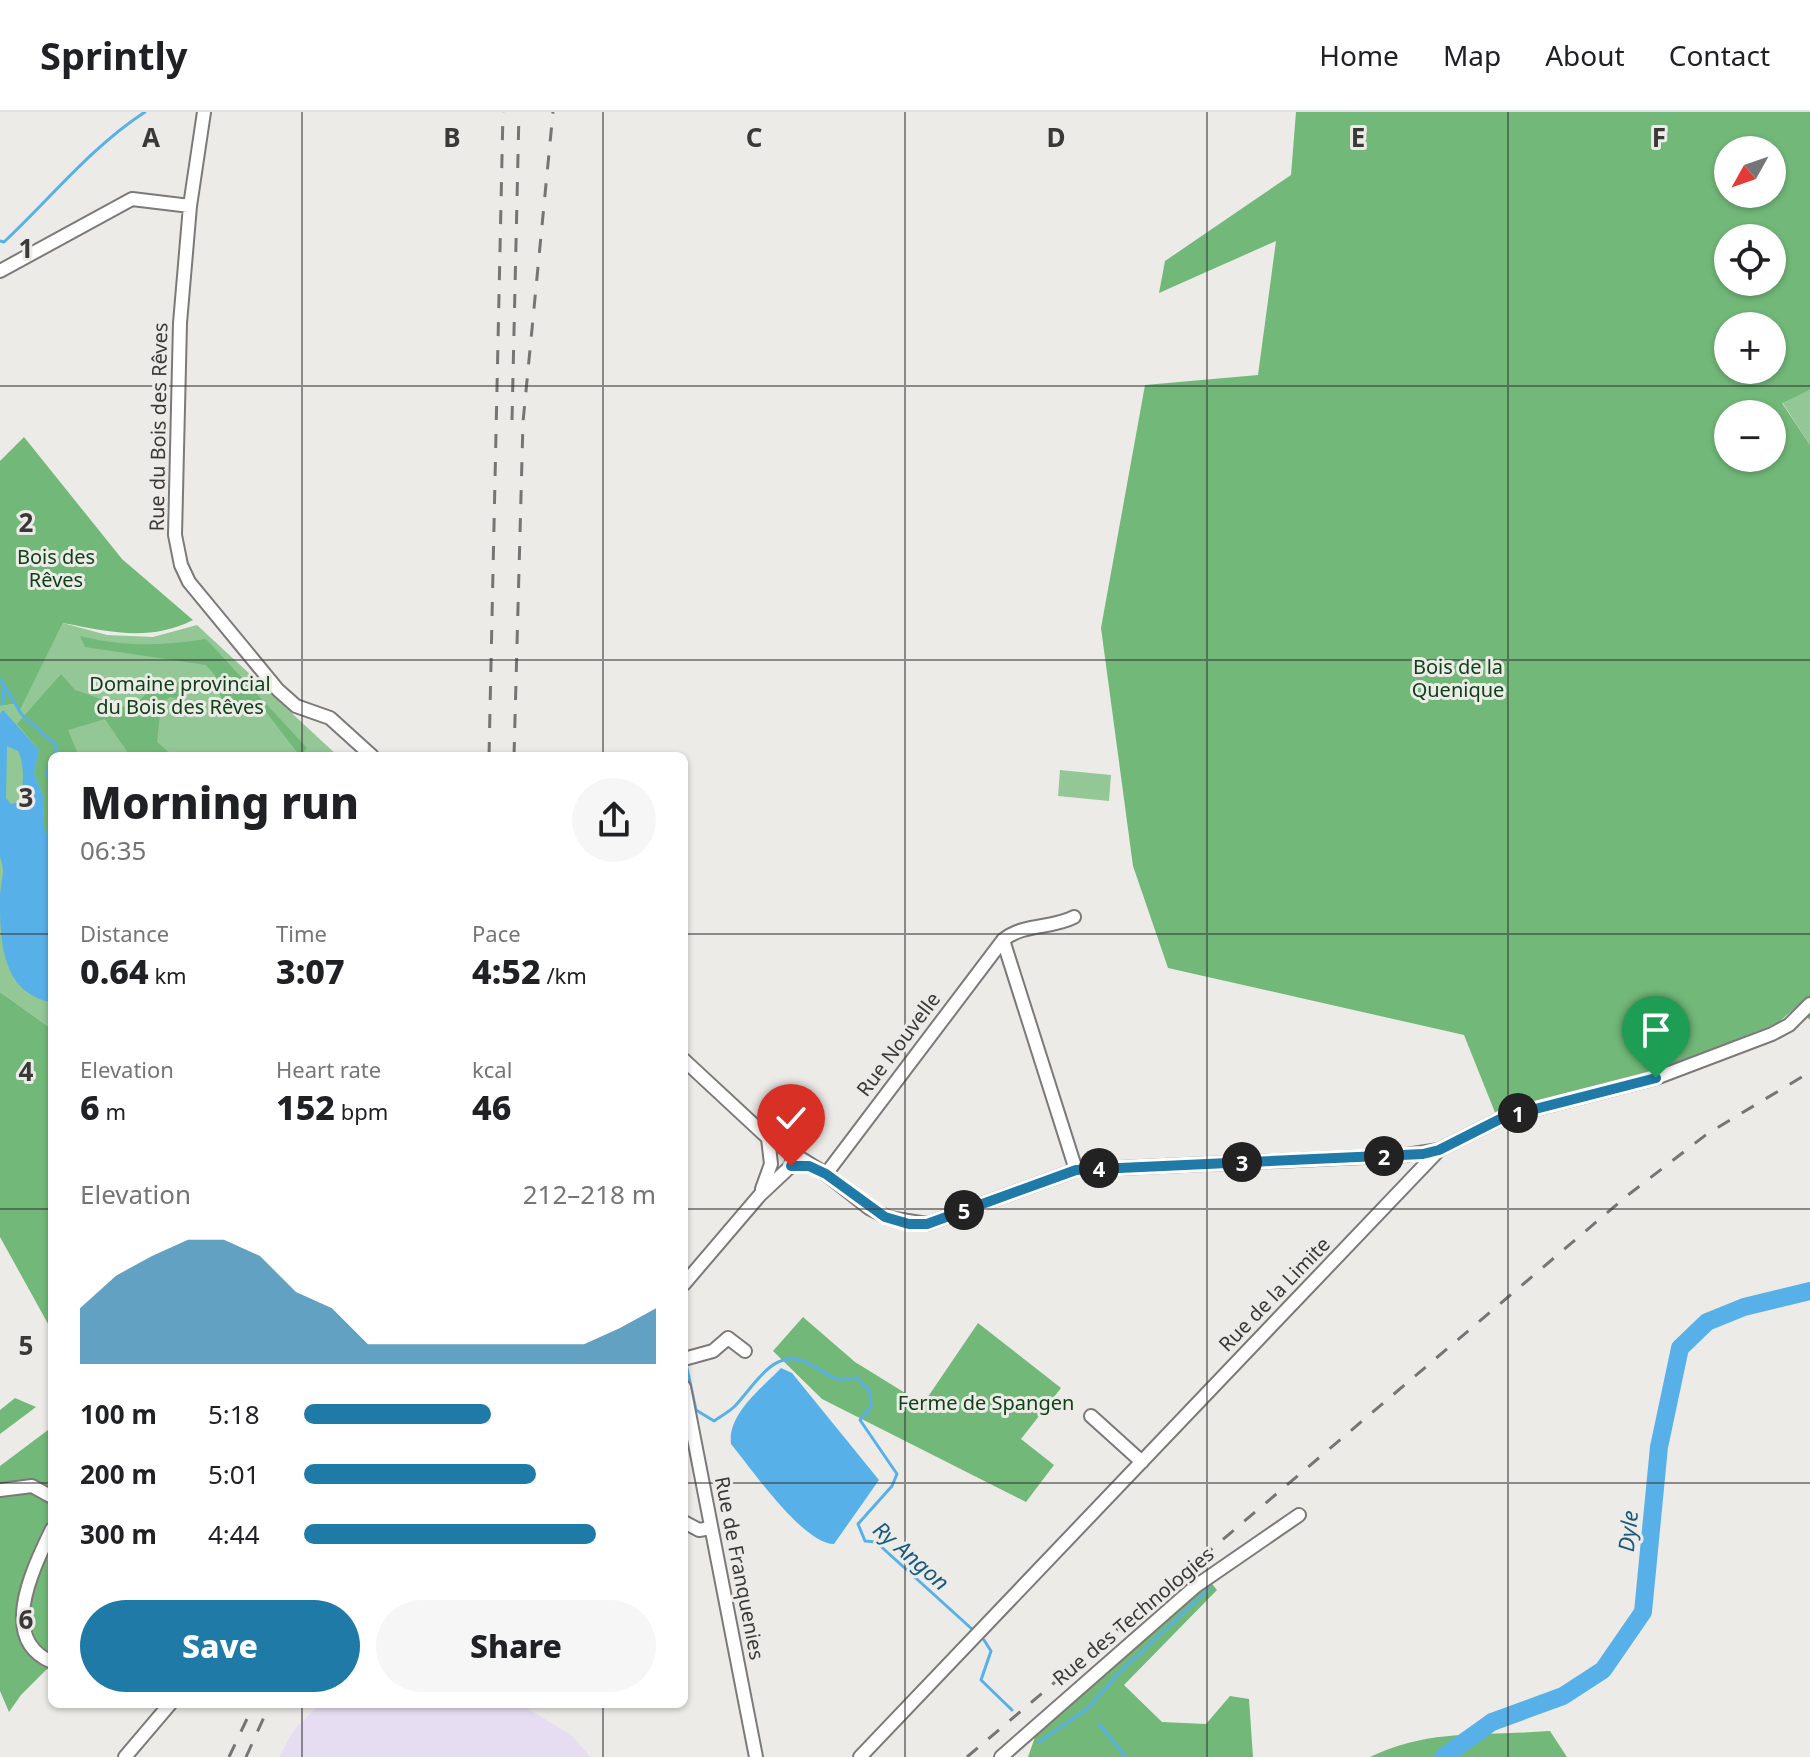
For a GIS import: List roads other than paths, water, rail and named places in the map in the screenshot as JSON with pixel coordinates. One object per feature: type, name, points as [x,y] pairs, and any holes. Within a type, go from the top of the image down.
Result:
[{"type":"street","name":"Rue du Bois des Rêves","points":[[204,112],[190,206],[180,323],[175,535],[181,565],[200,597],[278,690],[296,706],[330,718],[368,752]]},
{"type":"street","points":[[0,271],[132,199],[190,206]]},
{"type":"street","points":[[1074,917],[1061,924],[1020,930],[1003,940],[1076,1170]]},
{"type":"street","name":"Rue Nouvelle","points":[[826,1174],[1003,940]]},
{"type":"street","name":"Rue de la Limite","points":[[860,1757],[1439,1150],[1504,1117],[1656,1078],[1772,1034],[1789,1025],[1810,1004]]},
{"type":"street","points":[[688,1064],[768,1138],[774,1155],[760,1195]]},
{"type":"street","points":[[774,1155],[789,1164],[809,1166],[826,1174],[885,1217],[909,1224],[927,1224],[1076,1170],[1406,1155],[1439,1150]]},
{"type":"street","points":[[774,1155],[789,1164]]},
{"type":"street","points":[[1406,1155],[1419,1170]]},
{"type":"street","points":[[688,1279],[789,1164]]},
{"type":"street","points":[[688,1358],[713,1351],[728,1338],[745,1351]]},
{"type":"street","name":"Rue de Franquenies","points":[[688,1409],[756,1757]]},
{"type":"street","points":[[1091,1416],[1142,1462]]},
{"type":"street","points":[[0,1490],[32,1486],[48,1495]]},
{"type":"street","name":"Rue des Technologies","points":[[1001,1757],[1196,1586],[1299,1515]]},
{"type":"street","points":[[688,1524],[699,1530],[711,1528]]},
{"type":"street","points":[[15,1586],[48,1535]]},
{"type":"street","points":[[16,1646],[29,1656],[48,1661]]},
{"type":"street","points":[[125,1757],[167,1708]]},
{"type":"water","points":[[3,710],[39,750],[34,773],[44,798],[43,825],[48,836],[48,1002],[23,989],[15,980],[6,958],[1,933],[3,872],[0,857],[0,714]],"holes":[[[7,746],[18,751],[22,790],[19,802],[11,804],[6,798]]]},
{"type":"water","points":[[781,1368],[792,1373],[879,1480],[834,1544],[821,1541],[793,1519],[731,1444],[734,1422],[740,1412]]},
{"type":"waterway","name":"Ry Angon","points":[[0,241],[4,242],[106,141],[145,112]]},
{"type":"waterway","name":"Ry Angon","points":[[0,679],[4,685],[3,704]]},
{"type":"waterway","name":"Ry Angon","points":[[4,685],[22,715],[56,745],[56,752]]},
{"type":"waterway","name":"Ry Angon","points":[[48,769],[48,776]]},
{"type":"waterway","name":"Dyle","points":[[1443,1757],[1492,1722],[1563,1696],[1603,1670],[1643,1612],[1659,1447],[1680,1348],[1707,1322],[1744,1307],[1810,1291]]},
{"type":"waterway","name":"Ry Angon","points":[[688,1373],[696,1410],[714,1421],[735,1406],[767,1370],[786,1359],[797,1359],[836,1378],[857,1378],[870,1392],[871,1407],[860,1420],[897,1474],[892,1486],[858,1524],[865,1541],[876,1542],[973,1630]]},
{"type":"waterway","points":[[1039,1742],[1087,1709],[1121,1671],[1209,1589]]},
{"type":"waterway","name":"Ry Angon","points":[[984,1640],[991,1651],[981,1680],[1012,1710]]},
{"type":"waterway","name":"Ry Angon","points":[[1099,1724],[1126,1757]]},
{"type":"railway","points":[[489,752],[503,112]]},
{"type":"railway","points":[[512,420],[519,112]]},
{"type":"railway","points":[[514,752],[523,422],[553,112]]},
{"type":"railway","points":[[967,1757],[1628,1195],[1707,1134],[1810,1072]]},
{"type":"railway","points":[[229,1757],[252,1708]]},
{"type":"railway","points":[[246,1757],[268,1708]]},
{"type":"park label","name":"Bois des Rêves","points":[[56,568]]},
{"type":"park label","name":"Bois de la Quenique","points":[[1458,678]]},
{"type":"park label","name":"Domaine provincial du Bois des Rêves","points":[[180,694]]},
{"type":"park label","name":"Ferme de Spangen","points":[[986,1402]]}]
